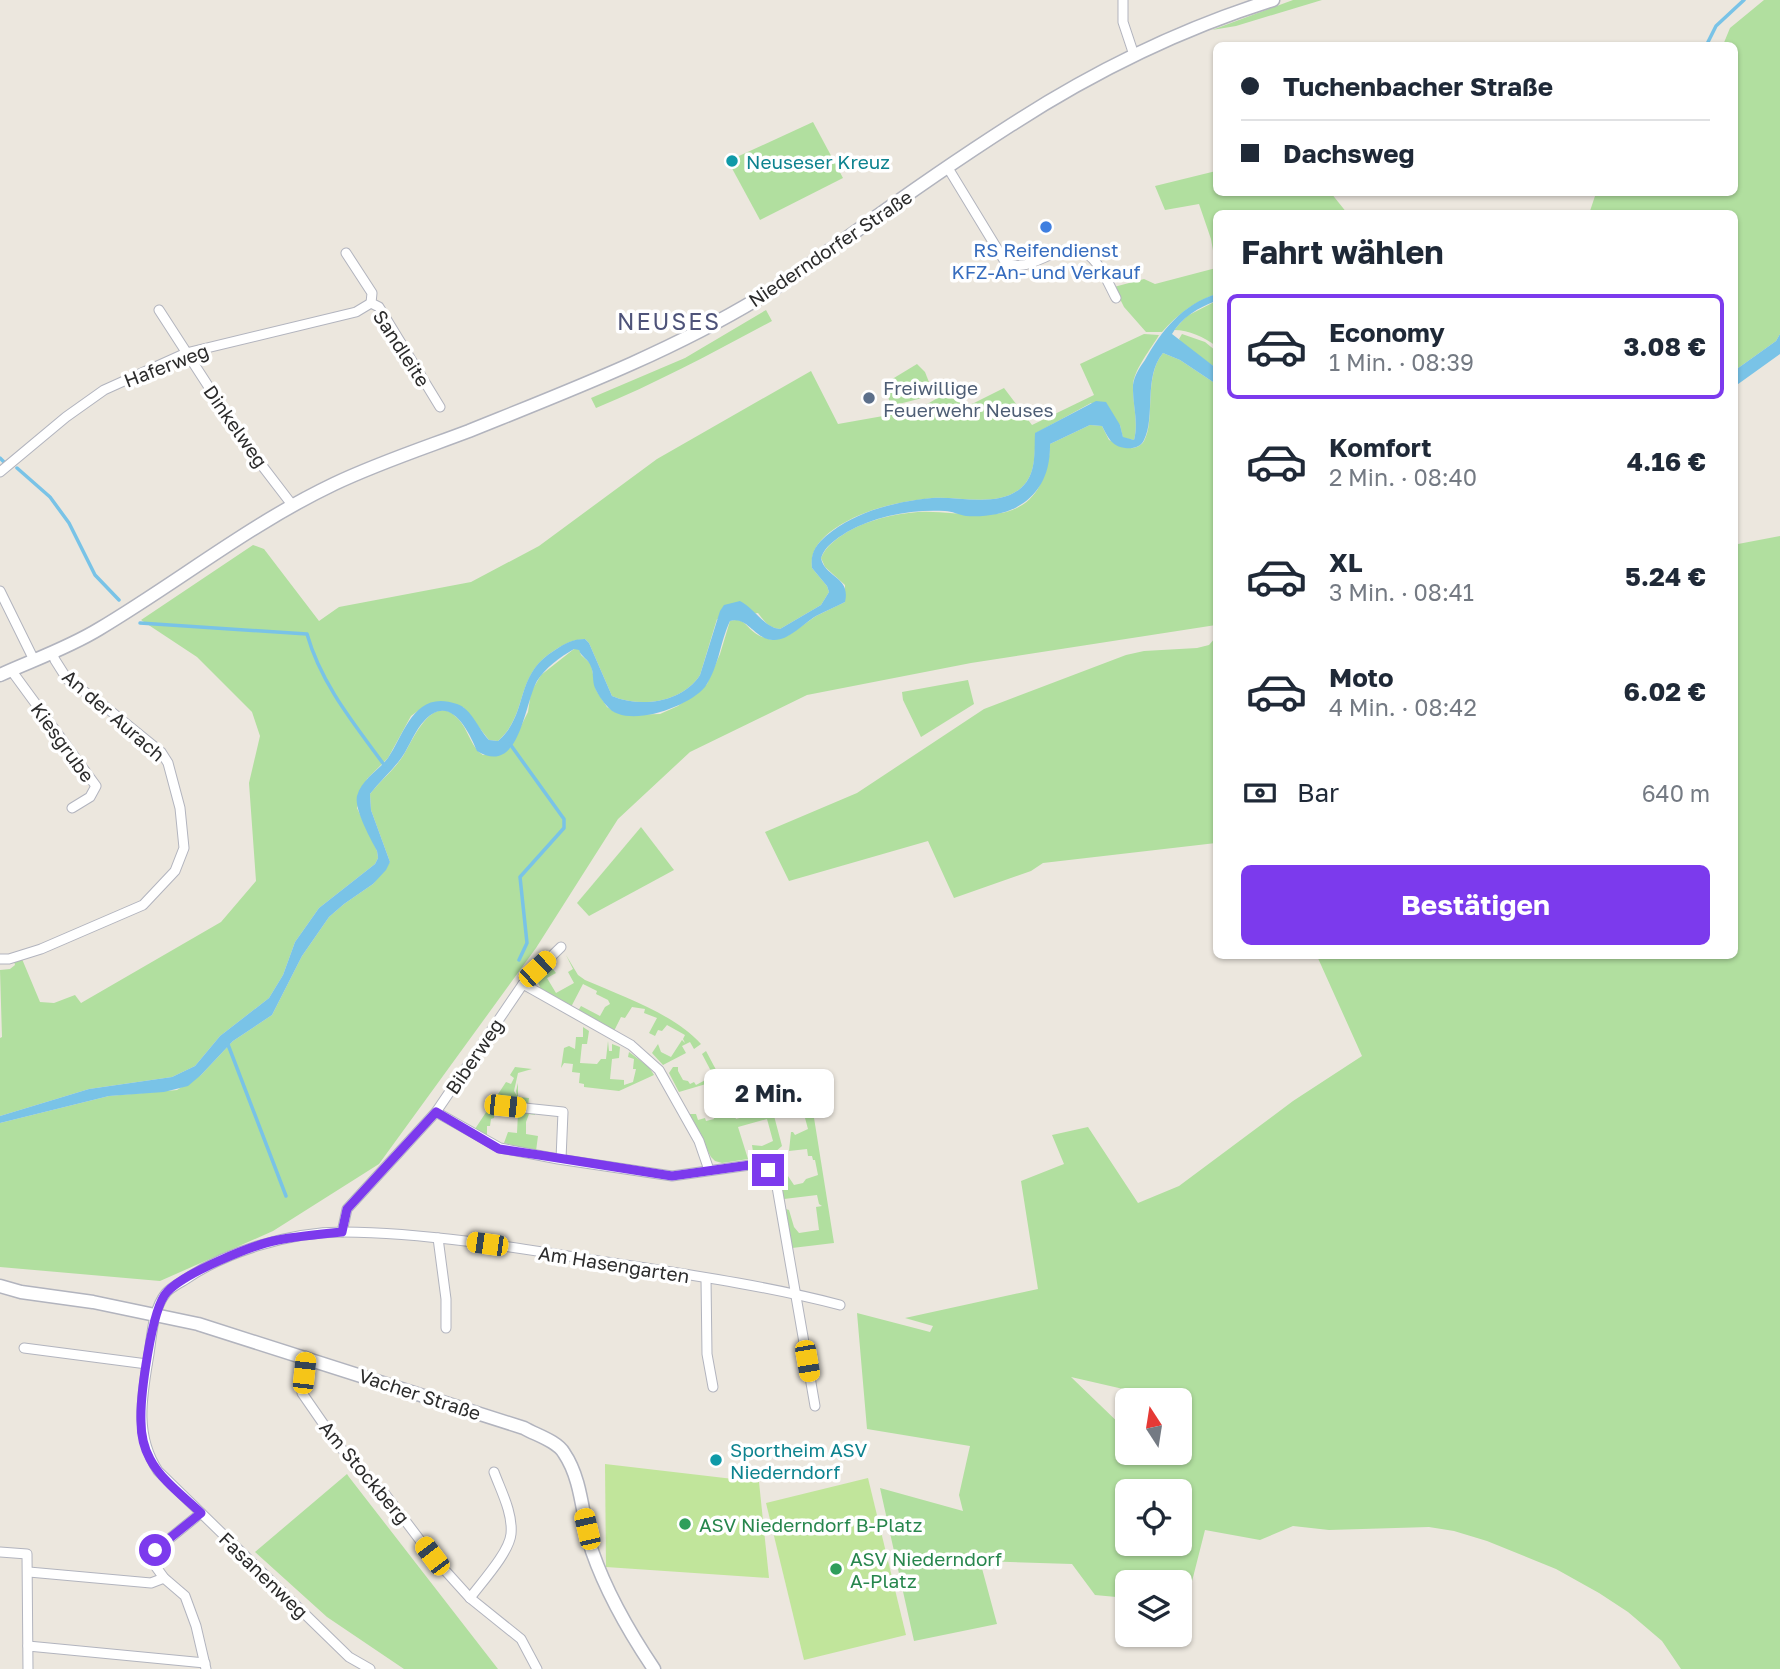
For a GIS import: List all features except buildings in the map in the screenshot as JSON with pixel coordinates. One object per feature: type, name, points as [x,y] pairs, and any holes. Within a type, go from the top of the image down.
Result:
[{"type":"main road","name":"Niederndorfer Straße","points":[[5,672],[97,631],[225,546],[293,506],[374,466],[466,432],[651,356],[761,297],[948,168],[1063,93],[1134,55],[1222,17],[1273,0]]},
{"type":"main road","name":"Vacher Straße","points":[[0,1286],[21,1292],[156,1314],[237,1335],[524,1428],[563,1451],[574,1472],[592,1550],[602,1574],[625,1626],[654,1669]]},
{"type":"street","points":[[1123,0],[1123,22],[1134,55]]},
{"type":"street","points":[[948,168],[1004,260],[1011,266],[1019,267],[1054,254],[1076,250],[1083,252],[1100,269],[1116,298]]},
{"type":"street","name":"Sandleite","points":[[346,253],[372,293],[371,303],[379,307],[440,407]]},
{"type":"street","name":"Haferweg","points":[[0,472],[66,417],[104,390],[186,353],[356,312],[371,303]]},
{"type":"street","name":"Dinkelweg","points":[[159,310],[247,446],[293,506]]},
{"type":"street","points":[[0,591],[34,660]]},
{"type":"street","name":"An der Aurach","points":[[0,959],[9,959],[41,949],[143,905],[176,871],[184,848],[180,808],[169,763],[160,752],[108,709],[66,679],[52,652]]},
{"type":"street","name":"Kiesgrube","points":[[5,672],[96,786],[89,797],[72,808]]},
{"type":"street","name":"Biberweg","points":[[342,1232],[347,1209],[436,1112],[523,984],[561,947]]},
{"type":"street","points":[[523,984],[631,1045],[659,1070],[699,1141],[709,1170]]},
{"type":"street","points":[[505,1106],[563,1112],[561,1159]]},
{"type":"street","points":[[436,1112],[499,1149],[672,1176],[750,1165],[768,1170],[776,1181],[815,1406]]},
{"type":"street","name":"Am Hasengarten","points":[[156,1314],[166,1292],[202,1268],[276,1240],[342,1232],[438,1238],[556,1254],[795,1293],[841,1305]]},
{"type":"street","points":[[438,1238],[446,1299],[446,1328]]},
{"type":"street","name":"Am Hasengarten","points":[[706,1279],[707,1354],[713,1387]]},
{"type":"street","name":"Fasanenweg","points":[[156,1314],[141,1422],[143,1441],[150,1458],[158,1471],[349,1657],[370,1669]]},
{"type":"street","points":[[24,1348],[147,1364]]},
{"type":"street","name":"Am Stockberg","points":[[306,1356],[302,1393],[338,1445],[385,1493],[432,1556],[470,1598],[521,1639],[537,1669]]},
{"type":"street","points":[[470,1598],[497,1563],[511,1537],[510,1516],[494,1472]]},
{"type":"street","points":[[28,1646],[205,1666],[196,1626],[185,1596],[164,1578],[151,1560],[153,1552],[201,1513]]},
{"type":"street","points":[[0,1552],[27,1554],[28,1669]]},
{"type":"street","points":[[29,1572],[151,1583],[164,1578]]},
{"type":"green space","points":[[1293,0],[1322,0],[1236,26],[1212,30]]},
{"type":"green space","points":[[1764,0],[1780,0],[1780,334],[1776,341],[1738,368],[1738,210],[1590,210],[1595,196],[1738,196],[1738,42],[1724,42],[1730,28]]},
{"type":"green space","points":[[813,122],[843,178],[760,220],[728,161]]},
{"type":"green space","points":[[1213,172],[1213,196],[1333,196],[1345,210],[1213,210],[1213,251],[1199,204],[1165,210],[1155,186]]},
{"type":"green space","points":[[1213,269],[1213,295],[1187,309],[1162,332],[1146,332],[1124,307],[1114,287],[1144,279],[1155,284]]},
{"type":"green space","points":[[1213,303],[1213,344],[1196,335],[1174,330],[1187,316]]},
{"type":"green space","points":[[766,310],[772,321],[663,378],[596,408],[591,398],[685,358]]},
{"type":"green space","points":[[1144,334],[1159,335],[1134,378],[1134,440],[1123,438],[1120,425],[1091,403],[1036,433],[1030,476],[1021,488],[1012,494],[978,500],[932,498],[905,502],[878,508],[841,524],[822,540],[812,557],[812,568],[829,592],[821,605],[780,629],[770,626],[758,613],[717,619],[700,675],[683,692],[647,702],[612,696],[585,639],[566,644],[542,660],[527,683],[508,730],[498,741],[489,740],[463,707],[419,710],[411,716],[388,758],[367,779],[357,808],[377,851],[375,864],[319,908],[295,942],[283,975],[269,998],[220,1036],[195,1066],[172,1077],[89,1089],[0,1116],[0,970],[10,969],[15,965],[14,961],[22,959],[40,1002],[54,1003],[75,995],[81,1003],[221,922],[256,881],[249,783],[260,736],[252,712],[197,657],[141,620],[253,545],[264,549],[319,621],[339,607],[471,582],[539,546],[657,459],[811,371],[838,424],[917,410],[953,389],[970,405],[1004,388],[1032,425],[1094,395],[1080,364]]},
{"type":"green space","points":[[1182,334],[1205,342],[1213,349],[1213,366],[1183,345],[1179,339]]},
{"type":"green space","points":[[1163,353],[1180,360],[1213,382],[1213,625],[971,663],[807,695],[690,752],[618,819],[536,948],[379,1164],[273,1231],[160,1281],[0,1267],[0,1123],[109,1096],[177,1090],[201,1075],[233,1041],[272,1015],[302,956],[329,917],[373,884],[390,862],[371,810],[370,794],[399,761],[430,715],[446,711],[455,716],[483,755],[510,748],[528,712],[531,692],[541,675],[574,649],[579,649],[581,655],[591,664],[596,690],[607,707],[615,712],[628,715],[660,714],[678,706],[707,684],[730,621],[741,621],[757,634],[771,640],[789,635],[816,616],[845,602],[845,585],[825,567],[821,558],[835,540],[847,532],[872,521],[909,513],[985,515],[1016,508],[1030,499],[1040,485],[1050,444],[1090,425],[1102,426],[1109,440],[1127,448],[1140,445],[1147,432],[1151,386],[1157,363]]},
{"type":"green space","points":[[917,364],[925,372],[934,395],[891,406],[884,384]]},
{"type":"green space","points":[[1780,536],[1780,1669],[1681,1669],[1662,1641],[1628,1612],[1599,1593],[1556,1569],[1487,1541],[1429,1527],[1329,1530],[1293,1526],[1260,1540],[1205,1530],[1192,1581],[1192,1570],[1115,1570],[1115,1597],[1095,1595],[1072,1564],[980,1561],[997,1624],[914,1641],[880,1488],[963,1511],[959,1495],[970,1446],[867,1429],[857,1313],[930,1332],[933,1326],[905,1318],[1038,1289],[1021,1181],[1064,1164],[1052,1135],[1088,1127],[1138,1203],[1179,1186],[1293,1101],[1362,1056],[1318,959],[1738,959],[1738,544]]},
{"type":"green space","points":[[1213,640],[1213,843],[1043,863],[1031,871],[954,898],[928,841],[789,881],[765,832],[857,793],[984,709],[1126,655],[1209,645]]},
{"type":"green space","points":[[968,680],[974,704],[921,737],[903,700],[902,692]]},
{"type":"green space","points":[[641,827],[674,870],[589,916],[577,903]]},
{"type":"green space","points":[[566,955],[578,975],[585,980],[662,1015],[690,1033],[701,1044],[694,1049],[690,1042],[682,1046],[686,1053],[663,1065],[652,1053],[658,1044],[661,1052],[671,1057],[682,1040],[685,1043],[685,1035],[667,1025],[662,1031],[658,1030],[655,1036],[649,1033],[657,1018],[644,1013],[645,1009],[632,1007],[625,1018],[621,1017],[614,1031],[578,1011],[581,1006],[600,1016],[610,1004],[596,994],[597,991],[583,984],[571,1007],[541,990],[538,982],[552,968],[556,973],[547,978],[556,993],[574,983],[568,972],[573,969]]},
{"type":"green space","points":[[583,1027],[589,1031],[587,1044],[582,1044],[580,1063],[597,1064],[601,1059],[606,1059],[608,1041],[609,1051],[612,1051],[612,1044],[620,1047],[619,1058],[612,1059],[610,1079],[624,1080],[624,1085],[633,1082],[636,1069],[633,1069],[634,1059],[628,1057],[629,1052],[649,1067],[654,1075],[619,1091],[584,1087],[584,1084],[579,1083],[580,1073],[572,1072],[573,1064],[564,1063],[561,1068],[564,1048],[569,1046],[575,1049],[576,1037],[583,1037]]},
{"type":"green space","points":[[706,1051],[722,1081],[736,1119],[811,1099],[834,1243],[792,1248],[786,1209],[789,1210],[794,1227],[799,1233],[819,1230],[816,1207],[822,1206],[817,1195],[784,1199],[778,1170],[787,1163],[786,1173],[794,1185],[818,1175],[815,1160],[808,1156],[807,1149],[789,1151],[791,1132],[795,1135],[808,1129],[805,1118],[809,1116],[806,1108],[779,1116],[777,1111],[773,1112],[782,1146],[766,1160],[754,1159],[752,1145],[762,1146],[773,1141],[767,1119],[738,1127],[748,1159],[722,1163],[711,1157],[689,1114],[696,1114],[698,1120],[714,1119],[713,1116],[718,1112],[711,1086],[706,1084],[679,1092],[669,1073],[673,1067],[678,1067],[683,1080],[696,1085],[711,1077],[712,1073],[702,1054]]},
{"type":"green space","points":[[515,1067],[532,1069],[518,1073],[514,1091],[517,1096],[518,1083],[518,1097],[529,1098],[528,1106],[503,1104],[502,1110],[495,1110],[490,1126],[487,1126],[487,1135],[475,1129],[506,1082],[511,1084],[514,1078],[510,1075]]},
{"type":"green space","points":[[511,1108],[535,1110],[535,1115],[529,1114],[526,1122],[526,1134],[538,1136],[536,1151],[504,1143],[508,1132],[517,1133],[518,1113],[511,1112]]},
{"type":"green space","name":"ASV Niederndorf B-Platz","points":[[605,1464],[759,1482],[769,1578],[606,1567]]},
{"type":"green space","points":[[347,1474],[498,1669],[404,1669],[327,1617],[255,1552]]},
{"type":"green space","name":"ASV Niederndorf A-Platz","points":[[868,1478],[906,1635],[804,1660],[766,1503]]},
{"type":"water","points":[[1213,295],[1213,302],[1191,314],[1172,334],[1213,366],[1213,382],[1180,360],[1163,353],[1153,373],[1149,420],[1141,444],[1131,448],[1120,447],[1110,440],[1102,426],[1090,425],[1050,444],[1049,462],[1044,478],[1027,501],[1014,508],[984,516],[920,511],[882,518],[847,532],[828,546],[821,558],[823,565],[844,587],[845,602],[816,616],[779,640],[766,639],[742,622],[730,621],[710,679],[697,695],[685,702],[642,716],[616,713],[605,704],[597,692],[589,662],[579,650],[574,649],[553,663],[537,681],[518,734],[503,754],[491,756],[477,751],[464,725],[457,718],[443,711],[434,713],[421,724],[402,757],[370,794],[371,810],[390,862],[386,870],[373,884],[329,917],[302,956],[272,1015],[233,1041],[188,1086],[164,1092],[109,1096],[0,1123],[0,1116],[89,1089],[172,1077],[195,1066],[220,1036],[269,998],[283,975],[295,942],[319,908],[375,864],[377,851],[360,816],[357,796],[366,780],[388,758],[406,726],[421,708],[442,701],[462,706],[489,740],[498,741],[514,718],[533,671],[555,650],[580,639],[589,643],[612,696],[647,702],[683,692],[700,675],[724,605],[740,601],[769,625],[780,629],[821,605],[829,592],[812,568],[813,554],[826,536],[850,520],[876,509],[918,500],[978,500],[1012,494],[1021,488],[1030,476],[1034,462],[1035,433],[1096,401],[1106,402],[1120,425],[1123,437],[1134,440],[1135,378],[1158,339],[1174,320]]},
{"type":"water","points":[[1780,334],[1780,354],[1738,384],[1738,368],[1776,341]]},
{"type":"waterway","points":[[1708,42],[1716,26],[1744,0]]},
{"type":"waterway","points":[[0,458],[4,462]]},
{"type":"waterway","points":[[17,468],[50,497],[69,523],[95,575],[119,600]]},
{"type":"waterway","points":[[140,623],[307,634],[330,687],[385,766]]},
{"type":"waterway","points":[[510,744],[564,819],[564,828],[520,877],[527,943],[519,960]]},
{"type":"waterway","points":[[227,1042],[286,1196]]},
{"type":"place","name":"Neuseser Kreuz","points":[[732,161]]},
{"type":"place","name":"RS Reifendienst KFZ-An- und Verkauf","points":[[1046,227]]},
{"type":"place","name":"Freiwillige Feuerwehr Neuses","points":[[869,398]]},
{"type":"place","name":"Sportheim ASV Niederndorf","points":[[716,1460]]},
{"type":"place","name":"ASV Niederndorf B-Platz","points":[[685,1524]]},
{"type":"place","name":"ASV Niederndorf A-Platz","points":[[836,1569]]},
{"type":"district","name":"NEUSES","points":[[669,321]]},
{"type":"route","points":[[155,1550],[201,1513],[158,1471],[143,1441],[141,1422],[147,1364],[156,1314],[166,1292],[202,1268],[276,1240],[342,1232],[347,1209],[436,1112],[499,1149],[672,1176],[750,1165],[768,1170]]}]
